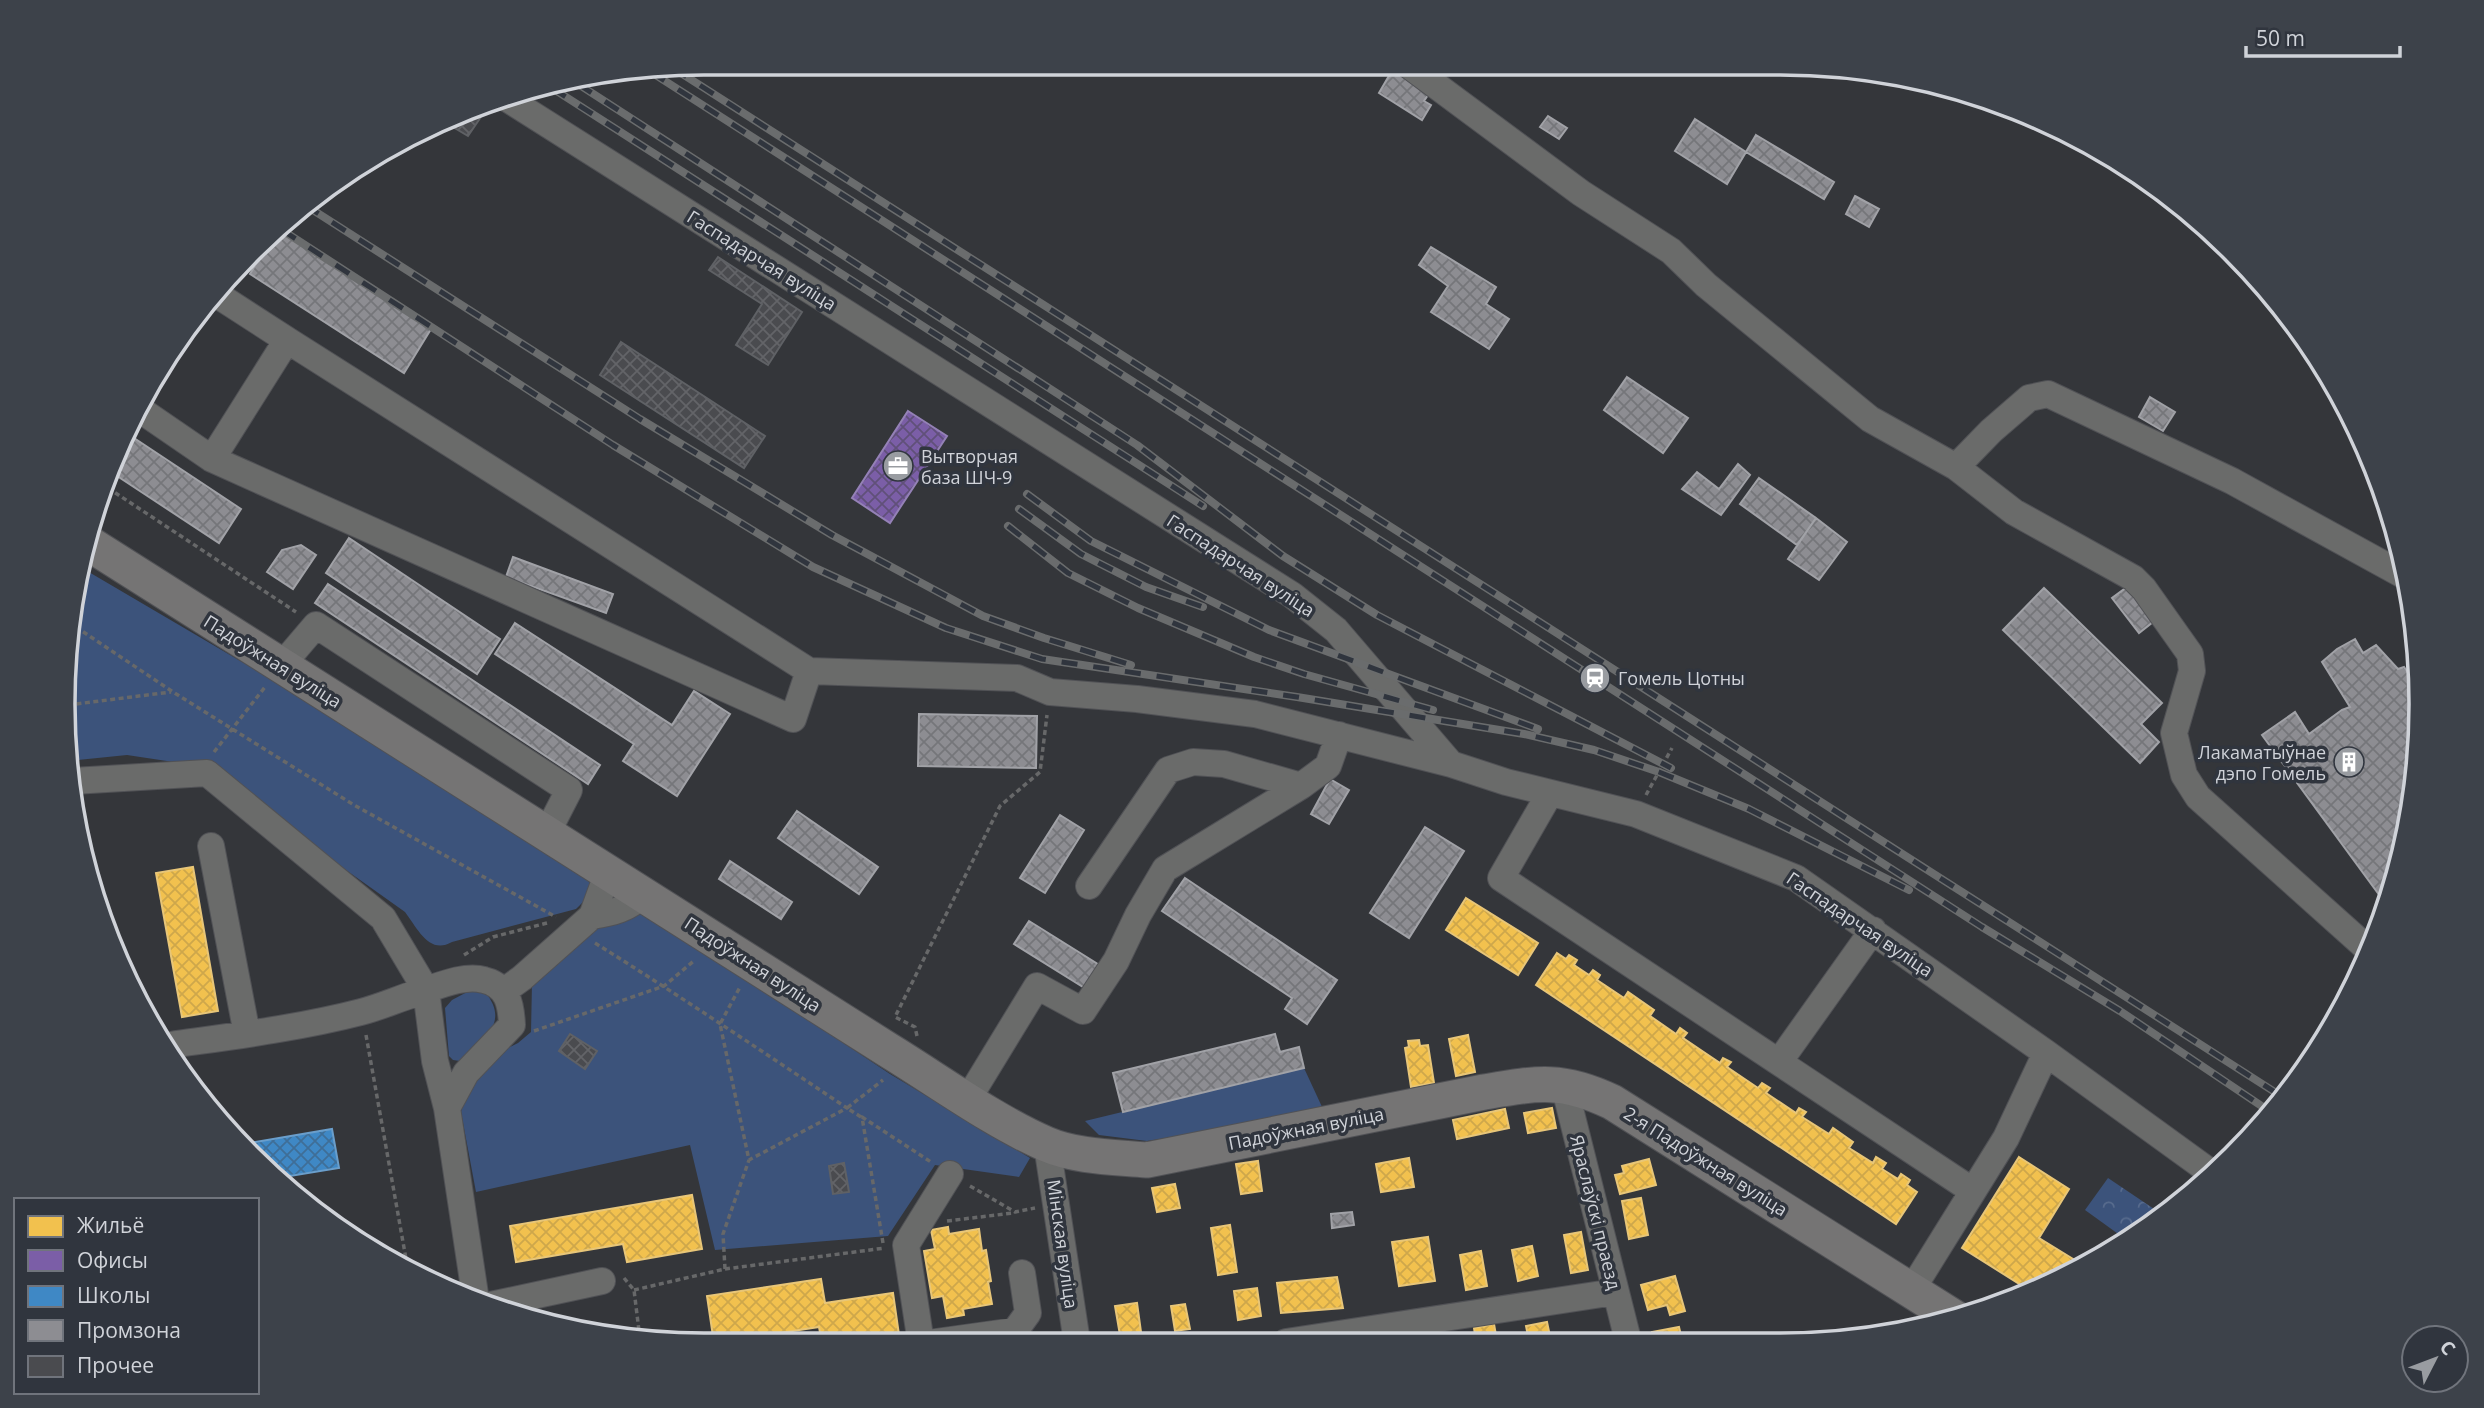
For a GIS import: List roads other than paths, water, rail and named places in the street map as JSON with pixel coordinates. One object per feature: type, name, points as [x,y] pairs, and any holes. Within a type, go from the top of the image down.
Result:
[{"type":"main road","name":"Падоўжная вуліца","points":[[95,548],[968,1100],[1047,1145],[1090,1155],[1147,1160],[1484,1091]]},
{"type":"main road","name":"2-я Падоўжная вуліца","points":[[1484,1091],[1526,1085],[1564,1084],[1589,1091],[1612,1102],[1943,1311]]},
{"type":"street","points":[[1422,75],[1581,193],[1671,251],[1717,293],[1870,419],[1956,467],[2014,512],[2133,578],[2144,589],[2190,654],[2192,671],[2174,733],[2184,775],[2198,797],[2362,943]]},
{"type":"street","name":"Гаспадарчая вуліца","points":[[517,105],[1292,595],[1345,639],[1451,764],[1506,782],[1636,814],[1796,878],[1873,930],[2205,1168]]},
{"type":"street","points":[[223,299],[809,671],[1017,678],[1050,692],[1137,699],[1255,714],[1451,764]]},
{"type":"street","points":[[212,459],[287,340]]},
{"type":"street","points":[[1956,467],[1991,431],[2029,398],[2048,394],[2232,481],[2394,570]]},
{"type":"street","points":[[146,414],[212,459],[793,719],[809,671]]},
{"type":"street","points":[[281,666],[316,625],[569,790],[547,833]]},
{"type":"street","points":[[968,1100],[1037,986],[1083,1011],[1116,961],[1138,915],[1165,869],[1301,786],[1328,766],[1339,736]]},
{"type":"street","points":[[1089,886],[1168,770],[1193,762],[1224,764],[1301,786]]},
{"type":"street","points":[[80,781],[207,773],[383,918],[426,990],[435,1061],[447,1108],[474,1289]]},
{"type":"street","points":[[1550,793],[1501,878],[1973,1191]]},
{"type":"street","points":[[211,846],[247,1034]]},
{"type":"street","points":[[584,923],[608,872]]},
{"type":"street","points":[[504,990],[584,923],[633,905],[644,894]]},
{"type":"street","points":[[1779,1062],[1873,930]]},
{"type":"street","points":[[176,1044],[362,1012],[466,979],[484,979],[504,990],[511,1004],[512,1025],[466,1073],[447,1108]]},
{"type":"street","points":[[1911,1291],[2006,1138],[2046,1053]]},
{"type":"street","name":"Яраслаўскі праезд","points":[[1564,1084],[1626,1333]]},
{"type":"street","name":"Мінская вуліца","points":[[1047,1145],[1076,1333]]},
{"type":"street","points":[[919,1333],[906,1245],[950,1174]]},
{"type":"street","points":[[1001,1333],[1015,1331],[1028,1313],[1022,1273]]},
{"type":"street","points":[[508,1301],[612,1277]]},
{"type":"street","points":[[1345,1333],[1615,1292]]},
{"type":"railway","points":[[685,76],[2275,1092]]},
{"type":"railway","points":[[659,77],[1982,927],[2120,1011],[2263,1107]]},
{"type":"railway","points":[[582,87],[1137,445],[1283,556],[1377,615],[1671,768]]},
{"type":"railway","points":[[559,92],[1203,506]]},
{"type":"railway","points":[[314,211],[640,419],[832,535],[983,616],[1131,665]]},
{"type":"railway","points":[[287,233],[613,445],[813,567],[946,628],[1042,659],[1524,734],[1594,750],[1659,772],[1749,809],[1909,890]]},
{"type":"railway","points":[[1027,494],[1091,541],[1269,630],[1538,729]]},
{"type":"railway","points":[[1019,509],[1081,554],[1146,587],[1203,607]]},
{"type":"railway","points":[[1008,526],[1068,573],[1138,608],[1254,657],[1304,674],[1433,710]]},
{"type":"place","name":"Вытворчая база ШЧ-9","points":[[898,466]]},
{"type":"place","name":"Гомель Цотны","points":[[1595,678]]},
{"type":"place","name":"Лакаматыўнае дэпо Гомель","points":[[2349,762]]}]
